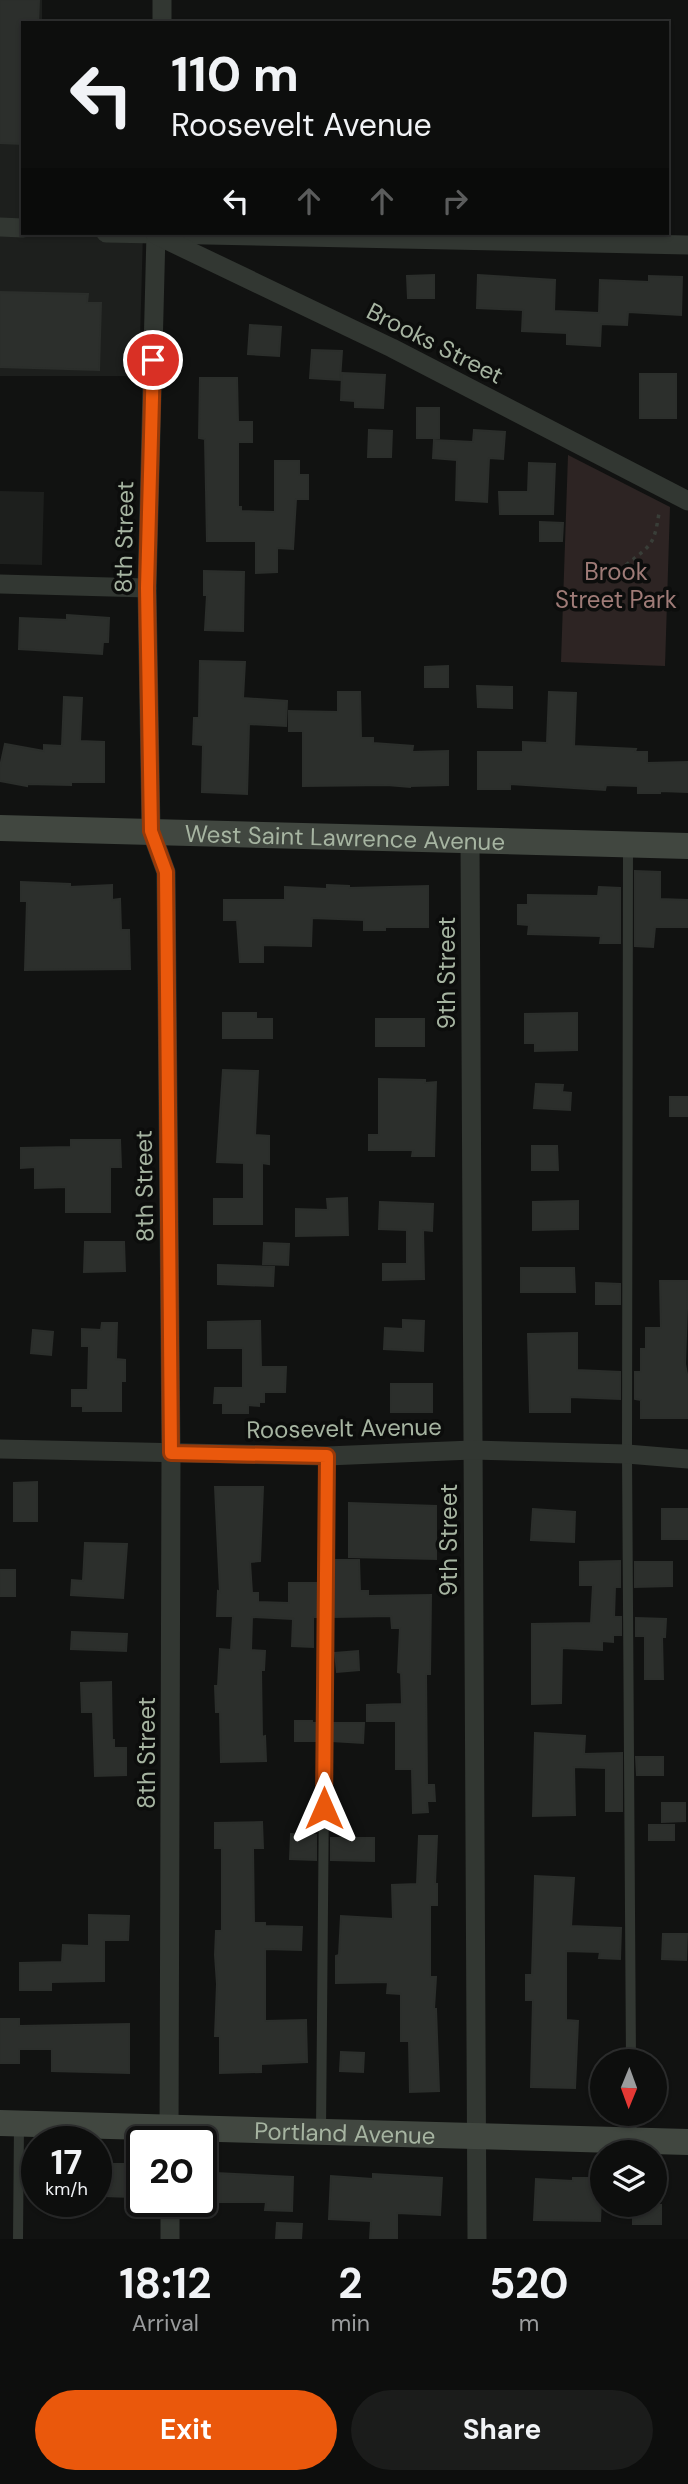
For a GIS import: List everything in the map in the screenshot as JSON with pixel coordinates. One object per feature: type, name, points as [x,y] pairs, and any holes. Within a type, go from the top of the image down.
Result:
[{"type":"street","points":[[162,0],[162,21]]},
{"type":"street","points":[[0,227],[21,228]]},
{"type":"street","name":"8th Street","points":[[156,235],[147,588],[151,831],[166,872],[171,1453],[169,2126]]},
{"type":"street","name":"Brooks Street","points":[[158,235],[380,342],[688,501]]},
{"type":"street","points":[[204,235],[688,245]]},
{"type":"street","points":[[0,584],[147,588]]},
{"type":"street","name":"West Saint Lawrence Avenue","points":[[0,828],[688,846]]},
{"type":"street","name":"9th Street","points":[[470,841],[477,2239]]},
{"type":"street","name":"Roosevelt Avenue","points":[[0,1449],[327,1456],[472,1450],[626,1454],[688,1459]]},
{"type":"street","name":"Portland Avenue","points":[[10,2123],[126,2132]]},
{"type":"street","name":"Portland Avenue","points":[[217,2134],[321,2132],[593,2140]]},
{"type":"street","name":"Portland Avenue","points":[[667,2142],[688,2142]]},
{"type":"street","points":[[170,2217],[170,2239]]},
{"type":"lane","points":[[628,845],[626,1454],[631,2049]]},
{"type":"lane","points":[[321,2132],[327,1456]]},
{"type":"lane","points":[[10,2123],[18,2239]]},
{"type":"path","points":[[626,565],[650,546],[656,534],[659,513]]},
{"type":"shaded area","points":[[0,0],[42,0],[42,21],[21,21],[21,235],[143,235],[139,376],[0,376]]},
{"type":"shaded area","points":[[0,491],[44,492],[42,565],[0,564]]},
{"type":"green space","name":"Brook Street Park","points":[[568,455],[670,507],[665,666],[561,662]]},
{"type":"building","points":[[0,0],[39,0],[38,21],[21,21],[21,144],[0,143]]},
{"type":"building","points":[[434,275],[434,298],[408,298],[407,276]]},
{"type":"building","points":[[478,275],[555,280],[554,311],[599,313],[600,280],[649,282],[649,276],[682,277],[681,315],[628,312],[627,325],[601,324],[600,346],[567,344],[567,333],[522,331],[523,310],[477,308]]},
{"type":"building","points":[[0,292],[88,294],[87,303],[101,303],[99,370],[0,367]]},
{"type":"building","points":[[250,325],[281,327],[279,356],[248,354]]},
{"type":"building","points":[[312,350],[342,351],[340,380],[310,378]]},
{"type":"building","points":[[342,373],[385,375],[383,408],[355,407],[355,401],[341,400]]},
{"type":"building","points":[[640,374],[676,374],[676,418],[640,418]]},
{"type":"building","points":[[200,378],[237,378],[238,422],[252,422],[252,442],[238,442],[238,507],[241,507],[241,511],[275,512],[275,461],[299,461],[299,475],[308,475],[308,499],[296,499],[293,549],[277,548],[277,572],[256,573],[256,541],[207,541],[205,439],[199,438]]},
{"type":"building","points":[[417,408],[439,408],[439,438],[417,438]]},
{"type":"building","points":[[369,430],[392,431],[391,457],[368,457]]},
{"type":"building","points":[[474,430],[505,432],[503,459],[489,458],[487,502],[456,500],[457,460],[433,458],[434,440],[473,442]]},
{"type":"building","points":[[529,463],[555,464],[553,514],[500,514],[499,492],[528,492]]},
{"type":"building","points":[[540,522],[563,523],[562,541],[540,541]]},
{"type":"building","points":[[204,571],[244,572],[243,631],[205,630],[207,595],[204,595]]},
{"type":"building","points":[[67,615],[109,618],[108,642],[103,642],[102,654],[19,649],[20,618],[67,620]]},
{"type":"building","points":[[200,661],[245,662],[243,698],[287,701],[286,726],[249,724],[247,794],[202,792],[203,745],[193,744],[194,718],[199,718]]},
{"type":"building","points":[[448,666],[448,687],[425,687],[425,667]]},
{"type":"building","points":[[477,686],[512,687],[512,708],[478,707]]},
{"type":"building","points":[[338,692],[360,692],[361,738],[373,738],[373,743],[413,746],[412,752],[448,751],[448,785],[303,786],[303,731],[289,731],[289,711],[338,712]]},
{"type":"building","points":[[549,692],[576,693],[574,746],[636,749],[635,752],[647,752],[647,763],[688,762],[688,792],[638,793],[638,786],[606,785],[605,790],[510,784],[510,789],[478,789],[478,752],[523,752],[523,742],[547,743]]},
{"type":"building","points":[[64,697],[82,698],[80,741],[104,742],[104,782],[27,786],[0,781],[5,744],[44,751],[44,745],[62,746]]},
{"type":"building","points":[[635,871],[660,872],[660,899],[688,900],[688,927],[655,927],[653,947],[635,946]]},
{"type":"building","points":[[21,882],[70,884],[70,887],[112,885],[112,900],[120,899],[121,930],[129,930],[130,969],[25,970],[27,901],[21,901]]},
{"type":"building","points":[[327,885],[349,888],[428,886],[428,927],[364,930],[364,920],[312,918],[311,946],[263,945],[263,962],[240,962],[237,920],[224,920],[224,900],[285,900],[285,887],[327,889]]},
{"type":"building","points":[[599,887],[620,888],[620,943],[600,943],[601,936],[528,934],[529,925],[518,924],[518,905],[528,905],[528,895],[598,896]]},
{"type":"building","points":[[223,1013],[256,1013],[256,1019],[272,1019],[272,1038],[223,1038]]},
{"type":"building","points":[[577,1013],[577,1050],[535,1051],[535,1043],[525,1043],[525,1014]]},
{"type":"building","points":[[376,1019],[424,1019],[424,1046],[376,1046]]},
{"type":"building","points":[[223,1070],[258,1071],[255,1135],[269,1136],[269,1164],[262,1163],[262,1224],[214,1224],[214,1199],[244,1199],[244,1163],[217,1162]]},
{"type":"building","points":[[379,1079],[436,1082],[434,1156],[412,1156],[413,1150],[369,1150],[369,1135],[379,1135]]},
{"type":"building","points":[[536,1084],[563,1085],[562,1092],[571,1093],[570,1110],[534,1108]]},
{"type":"building","points":[[670,1097],[688,1097],[688,1116],[670,1116]]},
{"type":"building","points":[[71,1140],[120,1140],[121,1167],[110,1167],[110,1212],[66,1212],[66,1187],[35,1188],[35,1167],[21,1168],[21,1148],[71,1147]]},
{"type":"building","points":[[532,1146],[557,1146],[558,1170],[532,1170]]},
{"type":"building","points":[[347,1198],[348,1235],[296,1236],[296,1209],[328,1210],[327,1199]]},
{"type":"building","points":[[578,1201],[578,1229],[533,1230],[533,1202]]},
{"type":"building","points":[[380,1202],[433,1204],[432,1231],[423,1230],[424,1279],[383,1280],[383,1264],[407,1264],[407,1230],[379,1229]]},
{"type":"building","points":[[85,1242],[124,1242],[125,1271],[84,1272]]},
{"type":"building","points":[[264,1243],[289,1244],[288,1265],[263,1264]]},
{"type":"building","points":[[218,1265],[274,1267],[273,1286],[218,1284]]},
{"type":"building","points":[[521,1268],[574,1268],[575,1292],[521,1292]]},
{"type":"building","points":[[660,1281],[688,1281],[685,1364],[688,1379],[688,1418],[641,1418],[641,1400],[635,1399],[635,1372],[641,1372],[641,1349],[646,1349],[646,1328],[661,1328]]},
{"type":"building","points":[[596,1283],[620,1284],[620,1304],[596,1304]]},
{"type":"building","points":[[403,1320],[424,1321],[423,1351],[384,1349],[385,1328],[403,1329]]},
{"type":"building","points":[[260,1321],[261,1367],[286,1367],[285,1392],[264,1392],[264,1402],[259,1402],[259,1406],[248,1405],[248,1413],[223,1413],[223,1403],[214,1403],[215,1388],[243,1388],[243,1348],[208,1348],[208,1322]]},
{"type":"building","points":[[102,1323],[117,1323],[116,1359],[125,1360],[125,1381],[121,1381],[121,1411],[83,1411],[83,1406],[72,1406],[72,1390],[88,1390],[89,1346],[82,1346],[82,1329],[101,1330]]},
{"type":"building","points":[[33,1330],[53,1332],[51,1355],[31,1353]]},
{"type":"building","points":[[577,1333],[577,1370],[620,1372],[620,1399],[570,1397],[570,1412],[530,1412],[528,1334]]},
{"type":"building","points":[[391,1384],[432,1384],[432,1412],[391,1412]]},
{"type":"building","points":[[37,1482],[37,1521],[14,1521],[14,1483]]},
{"type":"building","points":[[215,1487],[263,1487],[260,1561],[250,1562],[252,1593],[258,1593],[258,1602],[289,1603],[289,1583],[318,1583],[318,1617],[313,1617],[313,1647],[292,1646],[293,1619],[252,1617],[251,1650],[265,1651],[264,1670],[261,1670],[262,1737],[265,1736],[266,1761],[221,1762],[220,1712],[216,1712],[215,1686],[218,1686],[220,1649],[231,1650],[233,1616],[217,1616],[218,1591],[220,1592]]},
{"type":"building","points":[[349,1503],[436,1506],[436,1559],[349,1557]]},
{"type":"building","points":[[533,1509],[575,1512],[574,1542],[531,1540]]},
{"type":"building","points":[[662,1509],[688,1509],[688,1539],[662,1539]]},
{"type":"building","points":[[85,1543],[127,1544],[123,1598],[71,1595],[72,1580],[83,1581]]},
{"type":"building","points":[[334,1560],[359,1560],[360,1591],[368,1591],[368,1596],[431,1595],[430,1674],[426,1674],[427,1785],[434,1785],[435,1801],[427,1801],[428,1812],[413,1813],[412,1769],[396,1769],[396,1721],[367,1721],[367,1705],[402,1704],[401,1673],[398,1672],[400,1628],[392,1628],[391,1616],[333,1617]]},
{"type":"building","points":[[620,1561],[620,1587],[615,1587],[614,1617],[621,1617],[621,1635],[613,1635],[613,1642],[602,1641],[602,1650],[562,1648],[561,1703],[532,1704],[532,1624],[591,1623],[593,1585],[580,1585],[580,1562]]},
{"type":"building","points":[[635,1562],[672,1562],[672,1586],[635,1587]]},
{"type":"building","points":[[0,1570],[15,1570],[15,1596],[0,1596]]},
{"type":"building","points":[[636,1618],[666,1619],[665,1637],[662,1637],[663,1679],[645,1679],[645,1636],[636,1636]]},
{"type":"building","points":[[72,1632],[127,1634],[126,1651],[71,1649]]},
{"type":"building","points":[[358,1651],[359,1670],[337,1672],[335,1653]]},
{"type":"building","points":[[111,1682],[112,1740],[114,1748],[126,1748],[126,1775],[95,1776],[93,1712],[82,1712],[81,1683]]},
{"type":"building","points":[[295,1721],[317,1723],[317,1741],[295,1741]]},
{"type":"building","points":[[332,1723],[364,1723],[363,1743],[332,1741]]},
{"type":"building","points":[[535,1733],[585,1736],[584,1754],[622,1753],[622,1811],[606,1811],[606,1768],[574,1767],[575,1815],[533,1816]]},
{"type":"building","points":[[636,1757],[663,1757],[663,1775],[637,1775]]},
{"type":"building","points":[[662,1803],[685,1803],[685,1821],[662,1822]]},
{"type":"building","points":[[262,1822],[263,1848],[253,1848],[254,1923],[302,1927],[301,1950],[265,1949],[265,2021],[306,2020],[307,2062],[261,2064],[261,2072],[220,2073],[220,2036],[215,2036],[215,1955],[216,1931],[222,1931],[222,1848],[215,1848],[215,1823]]},
{"type":"building","points":[[649,1825],[674,1825],[674,1840],[649,1840]]},
{"type":"building","points":[[291,1834],[316,1835],[316,1860],[290,1859]]},
{"type":"building","points":[[419,1836],[437,1836],[437,1905],[430,1905],[430,1977],[436,1977],[434,2009],[439,2091],[410,2092],[409,2041],[401,2041],[401,1994],[387,1993],[388,1982],[336,1983],[336,1956],[339,1955],[341,1916],[393,1919],[392,1885],[417,1884]]},
{"type":"building","points":[[331,1838],[374,1838],[374,1861],[331,1860]]},
{"type":"building","points":[[535,1876],[574,1878],[571,1926],[621,1928],[620,1959],[599,1958],[600,1952],[566,1951],[566,2020],[578,2021],[575,2088],[531,2087],[533,2000],[526,2000],[526,1975],[532,1975]]},
{"type":"building","points":[[89,1915],[129,1916],[128,1940],[104,1940],[104,1981],[51,1982],[51,1990],[20,1990],[20,1963],[62,1962],[63,1945],[89,1946]]},
{"type":"building","points":[[663,1934],[687,1934],[686,1960],[662,1959]]},
{"type":"building","points":[[0,2019],[19,2019],[19,2026],[129,2024],[129,2073],[52,2071],[52,2049],[19,2049],[19,2063],[0,2063]]},
{"type":"building","points":[[341,2052],[364,2053],[363,2072],[340,2071]]},
{"type":"building","points":[[112,2164],[126,2164],[126,2197],[112,2196]]},
{"type":"building","points":[[217,2173],[293,2177],[292,2211],[265,2210],[266,2202],[217,2202]]},
{"type":"building","points":[[373,2174],[442,2178],[440,2215],[397,2213],[397,2239],[370,2239],[371,2221],[329,2219],[331,2176],[373,2179]]},
{"type":"building","points":[[573,2178],[590,2178],[590,2217],[600,2217],[600,2221],[534,2220],[536,2179],[573,2181]]},
{"type":"building","points":[[633,2217],[661,2217],[661,2224],[633,2224]]},
{"type":"building","points":[[277,2223],[302,2224],[301,2239],[276,2239]]},
{"type":"route","points":[[153,360],[147,588],[151,831],[166,872],[171,1453],[327,1456],[324,1808]]}]
